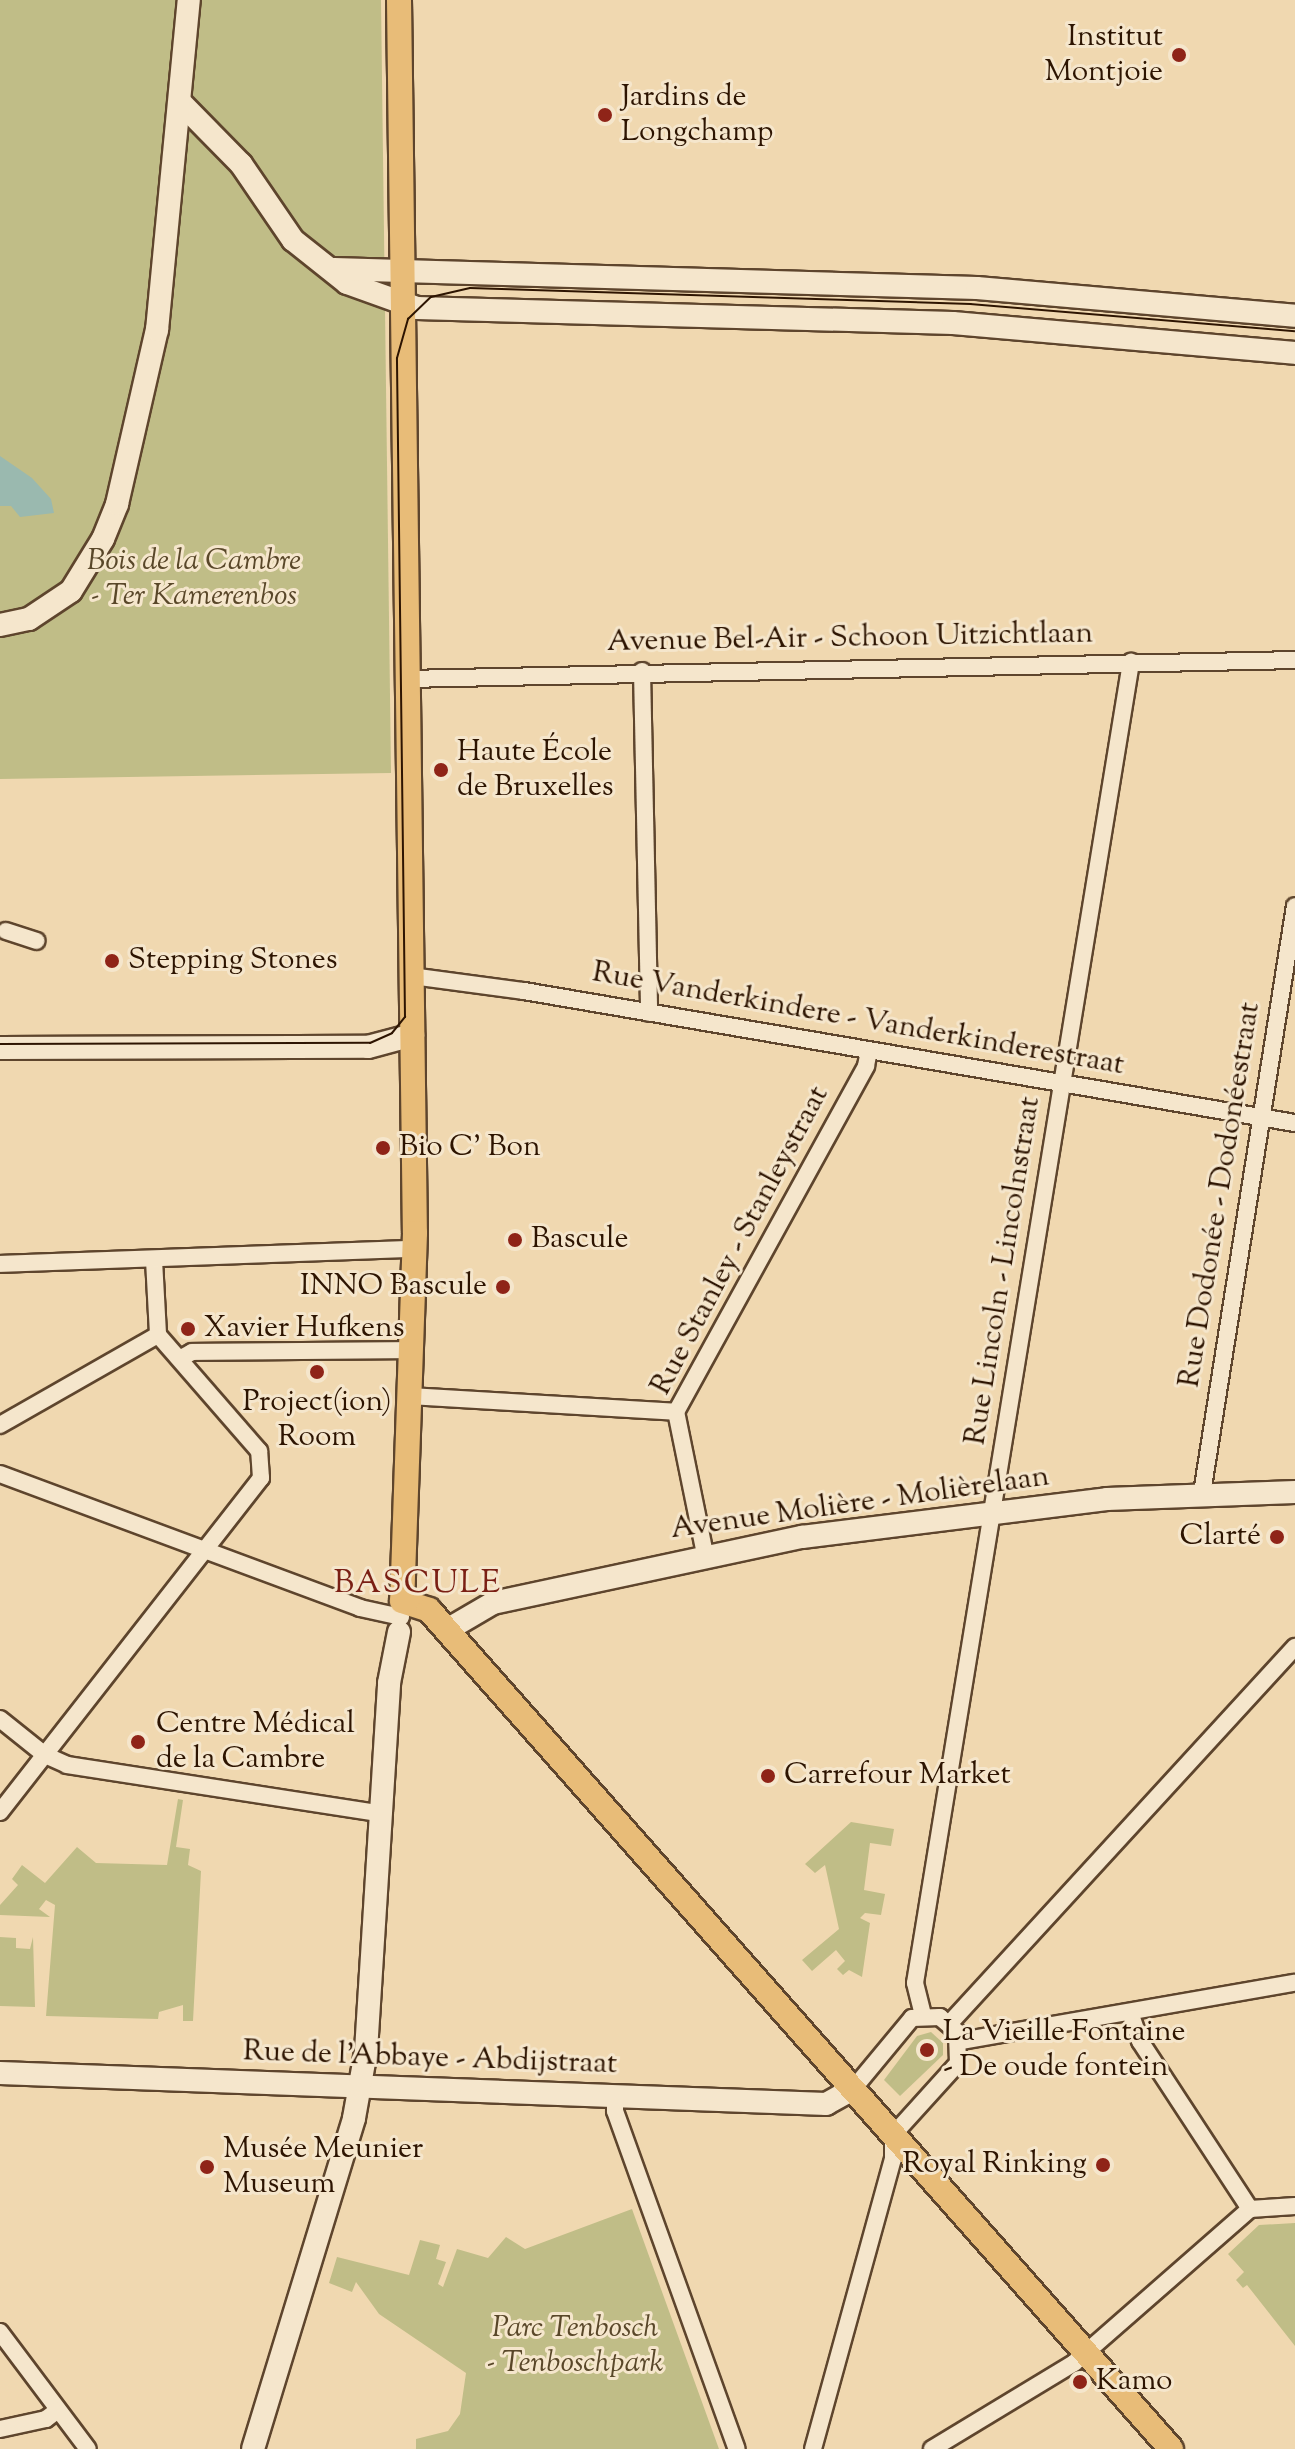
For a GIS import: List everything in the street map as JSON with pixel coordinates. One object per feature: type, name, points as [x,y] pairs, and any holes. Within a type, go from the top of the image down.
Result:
[{"type":"main road","points":[[0,625],[29,619],[71,591],[103,539],[117,504],[157,330],[177,153],[189,0]]},
{"type":"main road","points":[[253,2449],[360,2085],[390,1697],[398,1684],[413,1249],[404,345],[413,306],[403,269],[399,0]]},
{"type":"main road","points":[[181,103],[226,150],[293,240],[334,269],[347,283],[413,306],[953,323],[1295,353]]},
{"type":"main road","points":[[177,153],[200,141],[226,150]]},
{"type":"main road","points":[[334,269],[977,288],[1295,316]]},
{"type":"main road","points":[[0,1048],[368,1047],[413,1035]]},
{"type":"main road","name":"Avenue Molière - Molièrelaan","points":[[447,1630],[478,1607],[705,1554],[993,1511],[1202,1493],[1295,1492]]},
{"type":"main road","points":[[401,1617],[429,1610],[1171,2449]]},
{"type":"main road","name":"Rue de l'Abbaye - Abdijstraat","points":[[0,2073],[826,2104],[853,2089]]},
{"type":"street","name":"Avenue Bel-Air - Schoon Uitzichtlaan","points":[[406,679],[642,671],[1295,660]]},
{"type":"street","name":"Rue Lincoln - Lincolnstraat","points":[[923,2015],[915,1983],[1131,662]]},
{"type":"street","points":[[642,671],[649,1013]]},
{"type":"street","name":"Rue Dodonée - Dodonéestraat","points":[[1202,1493],[1295,906]]},
{"type":"street","points":[[2,929],[36,941]]},
{"type":"street","name":"Rue Vanderkindere - Vanderkinderestraat","points":[[411,976],[649,1013],[1295,1123]]},
{"type":"street","name":"Rue Stanley - Stanleystraat","points":[[705,1554],[676,1412],[866,1066],[869,1051]]},
{"type":"street","points":[[0,1264],[413,1249]]},
{"type":"street","points":[[0,1812],[261,1478],[263,1460],[183,1357],[158,1335],[154,1260]]},
{"type":"street","points":[[0,1425],[158,1335]]},
{"type":"street","points":[[183,1357],[192,1352],[411,1350]]},
{"type":"street","points":[[409,1396],[676,1412]]},
{"type":"street","points":[[0,1474],[369,1611],[401,1617]]},
{"type":"street","points":[[949,2024],[1295,1647]]},
{"type":"street","points":[[0,1719],[45,1755],[67,1765],[383,1814]]},
{"type":"street","points":[[961,2041],[1295,1983]]},
{"type":"street","points":[[1130,2012],[1140,2041],[1250,2209]]},
{"type":"street","points":[[813,2449],[893,2159],[893,2135],[958,2063],[961,2041],[949,2024],[923,2015],[912,2018],[853,2089]]},
{"type":"street","points":[[615,2097],[620,2126],[737,2449]]},
{"type":"street","points":[[932,2449],[1087,2353],[1250,2209],[1295,2206]]},
{"type":"street","points":[[0,2332],[88,2449]]},
{"type":"street","points":[[0,2429],[46,2419],[58,2410]]},
{"type":"green space","name":"Bois de la Cambre - Ter Kamerenbos","points":[[0,0],[381,0],[391,773],[0,779]]},
{"type":"green space","points":[[178,1799],[183,1800],[176,1847],[190,1849],[188,1865],[201,1871],[193,2021],[183,2021],[183,2005],[159,2012],[158,2019],[46,2016],[55,1905],[46,1900],[39,1909],[50,1917],[0,1915],[0,1905],[18,1885],[12,1879],[22,1865],[45,1883],[77,1847],[96,1863],[167,1865]]},
{"type":"green space","points":[[851,1822],[894,1829],[891,1846],[870,1843],[864,1890],[885,1894],[881,1915],[865,1913],[860,1918],[870,1923],[862,1977],[849,1970],[843,1975],[837,1969],[845,1961],[836,1950],[812,1971],[802,1960],[839,1929],[825,1865],[815,1873],[805,1864]]},
{"type":"green space","points":[[0,1937],[16,1938],[16,1948],[30,1949],[33,1937],[35,2007],[0,2006]]},
{"type":"green space","points":[[931,2032],[943,2043],[943,2055],[900,2096],[884,2080],[917,2036]]},
{"type":"green space","name":"Parc Tenbosch - Tenboschpark","points":[[632,2209],[719,2449],[416,2449],[416,2439],[448,2431],[460,2414],[466,2373],[379,2314],[356,2282],[352,2292],[329,2283],[337,2257],[409,2275],[420,2240],[440,2245],[436,2259],[446,2262],[438,2284],[443,2287],[457,2249],[488,2258],[506,2237],[525,2249]]},
{"type":"green space","points":[[1295,2223],[1295,2346],[1247,2285],[1243,2288],[1236,2280],[1244,2272],[1228,2254],[1259,2225]]},
{"type":"water","points":[[0,456],[32,478],[51,499],[54,513],[20,517],[11,506],[0,506]]},
{"type":"tram line","points":[[0,1044],[370,1043],[392,1033],[405,1017],[397,358],[408,319],[431,297],[470,288],[971,304],[1295,331]]},
{"type":"place","name":"Institut Montjoie","points":[[1179,55]]},
{"type":"place","name":"Jardins de Longchamp","points":[[605,115]]},
{"type":"place","name":"Haute École de Bruxelles","points":[[441,770]]},
{"type":"place","name":"Stepping Stones","points":[[112,961]]},
{"type":"place","name":"Bio C' Bon","points":[[383,1148]]},
{"type":"place","name":"Bascule","points":[[515,1240]]},
{"type":"place","name":"INNO Bascule","points":[[503,1287]]},
{"type":"place","name":"Xavier Hufkens","points":[[188,1329]]},
{"type":"place","name":"Project(ion) Room","points":[[317,1372]]},
{"type":"place","name":"Clarté","points":[[1277,1537]]},
{"type":"place","name":"Centre Médical de la Cambre","points":[[138,1742]]},
{"type":"place","name":"Carrefour Market","points":[[768,1776]]},
{"type":"place","name":"La Vieille Fontaine - De oude fontein","points":[[927,2050]]},
{"type":"place","name":"Royal Rinking","points":[[1103,2165]]},
{"type":"place","name":"Musée Meunier Museum","points":[[207,2167]]},
{"type":"place","name":"Kamo","points":[[1080,2382]]},
{"type":"district","name":"BASCULE","points":[[418,1584]]}]
